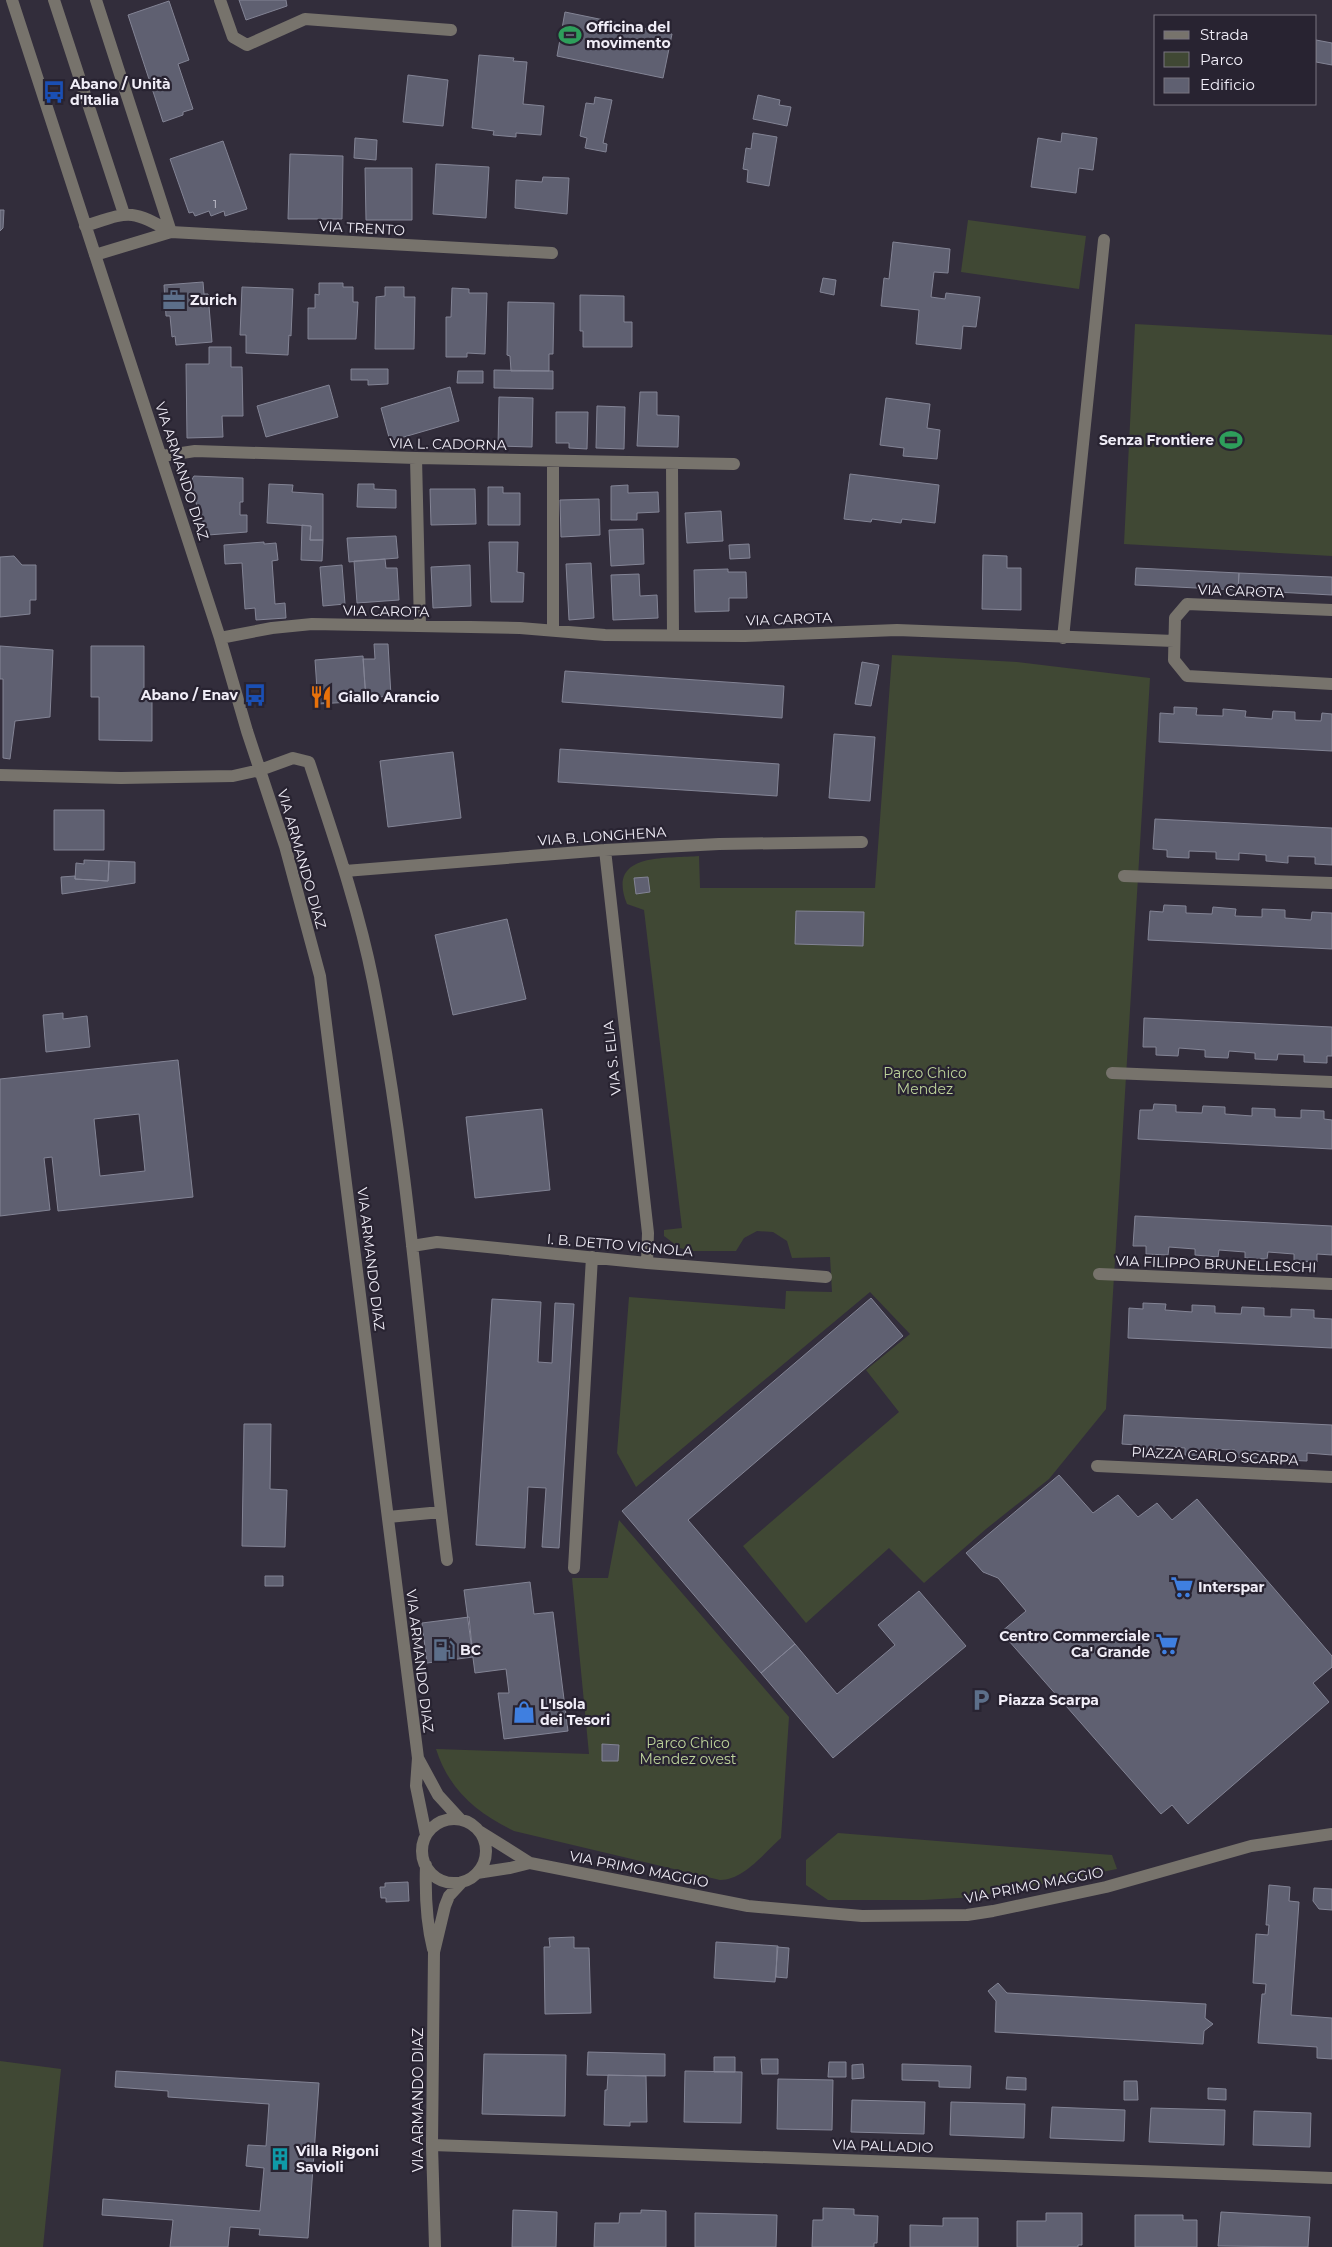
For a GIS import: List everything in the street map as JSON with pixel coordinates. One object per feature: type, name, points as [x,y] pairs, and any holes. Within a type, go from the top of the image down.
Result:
[{"type":"street","name":"VIA ARMANDO DIAZ","points":[[12,0],[220,638],[285,846],[320,976],[418,1758],[416,1786],[426,1835]]},
{"type":"street","points":[[54,0],[124,214]]},
{"type":"street","points":[[96,0],[171,232]]},
{"type":"street","points":[[220,0],[233,37],[246,45],[305,20],[451,30]]},
{"type":"street","points":[[85,226],[124,214],[146,218],[171,232]]},
{"type":"street","points":[[95,255],[171,232]]},
{"type":"street","name":"VIA TRENTO","points":[[171,232],[552,253]]},
{"type":"street","points":[[1062,638],[1104,240]]},
{"type":"street","name":"VIA L. CADORNA","points":[[162,456],[196,451],[416,458],[734,464]]},
{"type":"street","points":[[416,458],[420,626]]},
{"type":"street","points":[[553,461],[553,631]]},
{"type":"street","points":[[672,464],[673,635]]},
{"type":"street","name":"VIA CAROTA","points":[[220,638],[272,628],[312,624],[520,628],[605,635],[745,636],[897,630],[1174,641],[1175,618],[1187,604],[1332,610]]},
{"type":"street","points":[[1174,641],[1174,660],[1187,676],[1332,684]]},
{"type":"street","points":[[0,775],[121,778],[233,776],[260,770],[293,758],[309,762],[346,870],[372,980],[383,1037],[392,1090],[412,1246],[440,1512],[447,1560]]},
{"type":"street","name":"VIA B. LONGHENA","points":[[346,870],[605,850],[720,844],[862,842]]},
{"type":"street","name":"VIA S. ELIA","points":[[605,850],[648,1233],[647,1263]]},
{"type":"street","points":[[1124,876],[1332,883]]},
{"type":"street","points":[[1112,1073],[1332,1082]]},
{"type":"street","name":"I. B. DETTO VIGNOLA","points":[[412,1246],[437,1242],[647,1263],[826,1277]]},
{"type":"street","points":[[574,1568],[592,1258]]},
{"type":"street","name":"VIA FILIPPO BRUNELLESCHI","points":[[1098,1274],[1332,1284]]},
{"type":"street","name":"PIAZZA CARLO SCARPA","points":[[1097,1466],[1332,1477]]},
{"type":"street","points":[[388,1516],[440,1512]]},
{"type":"street","name":"VIA ARMANDO DIAZ","points":[[418,1758],[438,1795],[460,1819]]},
{"type":"street","points":[[460,1819],[471,1823],[479,1831],[485,1841],[486,1852],[484,1863],[477,1873],[462,1882],[441,1880],[432,1874],[426,1865],[423,1845],[426,1835],[435,1825],[447,1820],[460,1819]]},
{"type":"street","name":"VIA PRIMO MAGGIO","points":[[479,1831],[530,1863],[748,1906],[862,1916],[967,1915],[1106,1887],[1251,1846],[1332,1834]]},
{"type":"street","name":"VIA PRIMO MAGGIO","points":[[477,1873],[530,1863]]},
{"type":"street","name":"VIA ARMANDO DIAZ","points":[[426,1865],[427,1916],[434,1952],[432,2145],[435,2247]]},
{"type":"street","name":"VIA ARMANDO DIAZ","points":[[434,1952],[445,1906],[449,1896],[462,1882]]},
{"type":"street","name":"VIA PALLADIO","points":[[432,2145],[1332,2178]]},
{"type":"green space","points":[[968,220],[1086,236],[1079,289],[961,272]]},
{"type":"green space","name":"Senza Frontiere","points":[[1135,324],[1332,335],[1332,556],[1124,544]]},
{"type":"green space","name":"Parco Chico Mendez","points":[[892,655],[1017,662],[1150,678],[1106,1409],[1049,1479],[986,1529],[924,1583],[889,1548],[806,1623],[743,1546],[899,1412],[866,1370],[910,1334],[870,1292],[636,1487],[617,1453],[629,1297],[785,1309],[786,1291],[832,1292],[830,1257],[792,1258],[787,1241],[773,1232],[757,1231],[744,1238],[736,1251],[691,1251],[680,1248],[664,1236],[664,1230],[682,1228],[644,910],[627,904],[623,887],[625,875],[632,867],[642,862],[670,857],[699,856],[700,888],[875,888]]},
{"type":"green space","name":"Parco Chico Mendez ovest","points":[[619,1520],[789,1717],[781,1838],[753,1865],[729,1879],[720,1880],[514,1831],[476,1808],[466,1799],[448,1777],[436,1749],[589,1754],[572,1578],[608,1578]]},
{"type":"green space","points":[[838,1833],[1112,1855],[1117,1869],[975,1897],[924,1900],[828,1900],[806,1885],[806,1860]]},
{"type":"green space","points":[[0,2061],[61,2069],[43,2247],[0,2247]]},
{"type":"building","points":[[239,0],[286,0],[287,6],[246,20]]},
{"type":"building","points":[[169,1],[189,60],[178,64],[193,109],[183,112],[183,115],[163,122],[128,15]]},
{"type":"building","points":[[565,12],[672,34],[663,78],[557,56]]},
{"type":"building","points":[[1317,40],[1332,43],[1332,65],[1317,62]]},
{"type":"building","points":[[479,55],[514,58],[513,61],[527,62],[523,104],[544,106],[541,135],[516,133],[516,137],[493,135],[494,131],[472,128]]},
{"type":"building","points":[[408,75],[448,80],[443,126],[403,122]]},
{"type":"building","points":[[758,95],[780,100],[779,105],[791,107],[787,126],[753,119]]},
{"type":"building","points":[[595,97],[612,100],[603,143],[607,144],[606,152],[585,148],[587,138],[580,136],[586,103],[594,104]]},
{"type":"building","points":[[753,133],[777,137],[769,186],[747,182],[748,170],[743,169],[746,148],[751,149]]},
{"type":"building","points":[[1062,133],[1097,138],[1093,170],[1079,168],[1076,193],[1031,187],[1038,138],[1061,142]]},
{"type":"building","points":[[355,138],[377,140],[376,160],[354,158]]},
{"type":"building","points":[[223,141],[247,209],[225,216],[224,211],[211,216],[209,211],[195,216],[193,212],[189,213],[170,159]]},
{"type":"building","points":[[290,154],[343,156],[342,219],[288,219]]},
{"type":"building","points":[[436,164],[489,167],[486,218],[433,214]]},
{"type":"building","points":[[365,168],[412,168],[412,220],[366,220]]},
{"type":"building","points":[[543,177],[569,178],[567,214],[515,208],[516,180],[542,182]]},
{"type":"building","points":[[0,210],[4,210],[3,228],[0,231]]},
{"type":"building","points":[[893,242],[950,249],[948,273],[934,272],[931,297],[945,299],[946,293],[980,297],[976,327],[963,326],[961,349],[916,344],[919,310],[881,306],[884,278],[889,279]]},
{"type":"building","points":[[823,278],[836,280],[834,295],[820,292]]},
{"type":"building","points":[[203,282],[204,294],[208,294],[212,342],[176,345],[175,336],[172,337],[170,316],[166,316],[164,285]]},
{"type":"building","points":[[319,283],[343,283],[343,287],[353,287],[353,302],[358,302],[356,339],[308,339],[308,308],[315,308],[315,294],[319,295]]},
{"type":"building","points":[[242,287],[293,289],[291,336],[289,335],[288,355],[246,353],[246,335],[240,335]]},
{"type":"building","points":[[385,287],[404,287],[404,297],[415,297],[414,349],[375,349],[376,297],[385,296]]},
{"type":"building","points":[[452,288],[469,289],[469,293],[487,293],[485,354],[467,353],[467,357],[446,357],[446,317],[451,317]]},
{"type":"building","points":[[580,295],[624,296],[624,322],[632,322],[632,347],[583,347],[583,331],[580,331]]},
{"type":"building","points":[[508,302],[554,303],[553,354],[549,354],[549,371],[511,371],[510,356],[507,355]]},
{"type":"building","points":[[209,347],[231,347],[231,367],[242,367],[243,416],[222,416],[223,437],[187,438],[186,364],[209,364]]},
{"type":"building","points":[[351,369],[388,369],[388,384],[368,385],[368,380],[351,380]]},
{"type":"building","points":[[494,370],[553,371],[553,389],[494,388]]},
{"type":"building","points":[[458,371],[483,371],[483,383],[457,383]]},
{"type":"building","points":[[329,385],[338,417],[266,437],[257,406]]},
{"type":"building","points":[[450,387],[459,421],[390,441],[381,408]]},
{"type":"building","points":[[640,392],[657,392],[657,415],[679,416],[678,447],[637,446]]},
{"type":"building","points":[[499,397],[533,398],[532,447],[498,446]]},
{"type":"building","points":[[886,398],[930,404],[927,428],[940,430],[937,459],[903,456],[904,448],[880,445]]},
{"type":"building","points":[[597,406],[625,407],[624,449],[596,448]]},
{"type":"building","points":[[556,412],[588,412],[587,449],[569,448],[569,443],[556,443]]},
{"type":"building","points":[[850,474],[939,485],[935,523],[902,519],[901,523],[872,519],[871,522],[844,519]]},
{"type":"building","points":[[194,476],[243,478],[243,502],[240,502],[240,515],[247,515],[247,532],[208,535],[189,484]]},
{"type":"building","points":[[269,484],[293,485],[292,492],[323,494],[323,540],[310,540],[311,526],[267,523]]},
{"type":"building","points":[[358,484],[374,484],[374,489],[396,490],[396,508],[357,507]]},
{"type":"building","points":[[628,485],[628,493],[658,492],[659,512],[637,513],[637,520],[611,520],[611,486]]},
{"type":"building","points":[[488,487],[503,487],[503,493],[520,493],[520,525],[488,525]]},
{"type":"building","points":[[430,489],[475,489],[476,524],[431,525]]},
{"type":"building","points":[[599,499],[600,535],[561,537],[560,500]]},
{"type":"building","points":[[721,511],[723,541],[687,543],[685,513]]},
{"type":"building","points":[[302,525],[311,526],[310,540],[323,540],[322,561],[301,560]]},
{"type":"building","points":[[643,529],[644,564],[611,566],[609,530]]},
{"type":"building","points":[[396,536],[398,558],[349,562],[347,538]]},
{"type":"building","points":[[264,542],[264,544],[276,543],[278,560],[272,561],[275,604],[285,603],[286,618],[256,620],[255,608],[245,609],[242,563],[225,564],[224,545]]},
{"type":"building","points":[[489,542],[518,542],[517,572],[524,573],[523,602],[491,602]]},
{"type":"building","points":[[749,544],[750,558],[730,559],[729,545]]},
{"type":"building","points":[[983,555],[1007,556],[1007,568],[1021,568],[1021,610],[982,609]]},
{"type":"building","points":[[14,556],[22,565],[36,565],[36,600],[30,600],[30,614],[0,617],[0,557]]},
{"type":"building","points":[[385,559],[386,568],[397,568],[399,600],[357,603],[354,561]]},
{"type":"building","points":[[591,563],[594,618],[569,620],[566,564]]},
{"type":"building","points":[[342,565],[345,604],[323,606],[320,567]]},
{"type":"building","points":[[470,565],[471,606],[433,608],[431,567]]},
{"type":"building","points":[[1136,568],[1239,573],[1238,590],[1135,585]]},
{"type":"building","points":[[728,569],[728,572],[746,572],[747,598],[729,598],[729,611],[695,612],[694,570]]},
{"type":"building","points":[[1239,573],[1332,577],[1332,595],[1238,590]]},
{"type":"building","points":[[639,574],[640,596],[657,595],[658,618],[613,620],[611,575]]},
{"type":"building","points":[[374,644],[388,644],[391,696],[366,698],[363,659],[375,659]]},
{"type":"building","points":[[0,646],[53,650],[50,717],[15,721],[10,759],[3,758],[3,679],[0,679]]},
{"type":"building","points":[[91,646],[144,646],[144,693],[152,693],[152,741],[99,740],[99,697],[91,697]]},
{"type":"building","points":[[363,656],[366,701],[318,704],[315,660]]},
{"type":"building","points":[[862,662],[879,665],[871,706],[855,704]]},
{"type":"building","points":[[565,671],[784,686],[782,718],[562,702]]},
{"type":"building","points":[[1174,707],[1197,708],[1196,715],[1223,716],[1223,709],[1246,711],[1245,717],[1272,719],[1273,711],[1295,712],[1295,720],[1321,721],[1322,713],[1332,714],[1332,751],[1159,742],[1160,713],[1174,714]]},
{"type":"building","points":[[834,734],[875,737],[870,801],[829,798]]},
{"type":"building","points":[[560,749],[779,764],[777,796],[558,782]]},
{"type":"building","points":[[453,752],[461,818],[388,827],[380,761]]},
{"type":"building","points":[[54,810],[104,810],[104,850],[54,850]]},
{"type":"building","points":[[1155,819],[1332,828],[1332,865],[1315,864],[1315,857],[1288,856],[1288,863],[1266,861],[1266,855],[1239,853],[1239,860],[1216,859],[1216,852],[1189,851],[1189,858],[1167,857],[1167,850],[1153,849]]},
{"type":"building","points":[[84,860],[109,861],[108,881],[75,879],[76,863],[84,864]]},
{"type":"building","points":[[109,861],[135,862],[135,883],[62,894],[61,877],[75,876],[75,879],[108,881]]},
{"type":"building","points":[[648,877],[650,892],[636,894],[634,878]]},
{"type":"building","points":[[1164,905],[1186,906],[1186,913],[1212,914],[1213,907],[1236,909],[1235,916],[1262,917],[1262,909],[1285,910],[1285,918],[1311,920],[1312,912],[1332,913],[1332,949],[1148,940],[1150,911],[1163,912]]},
{"type":"building","points":[[796,911],[864,912],[863,946],[795,944]]},
{"type":"building","points":[[507,919],[526,999],[453,1015],[435,935]]},
{"type":"building","points":[[63,1013],[63,1019],[87,1016],[90,1047],[46,1052],[43,1015]]},
{"type":"building","points":[[1144,1018],[1332,1027],[1332,1056],[1327,1056],[1327,1063],[1304,1062],[1304,1055],[1278,1054],[1277,1060],[1255,1059],[1255,1053],[1229,1051],[1228,1058],[1205,1057],[1205,1050],[1179,1048],[1178,1056],[1156,1055],[1156,1047],[1143,1047]]},
{"type":"building","points":[[178,1060],[193,1197],[58,1211],[52,1157],[44,1158],[50,1210],[0,1216],[0,1079]],"holes":[[[139,1114],[145,1171],[100,1176],[94,1119]]]},
{"type":"building","points":[[1154,1104],[1176,1105],[1176,1112],[1202,1113],[1203,1106],[1225,1107],[1225,1114],[1252,1116],[1252,1108],[1275,1109],[1275,1117],[1301,1118],[1301,1110],[1324,1111],[1324,1119],[1332,1120],[1332,1149],[1138,1139],[1140,1110],[1153,1110]]},
{"type":"building","points":[[542,1109],[550,1190],[475,1198],[466,1117]]},
{"type":"building","points":[[1135,1216],[1332,1226],[1332,1255],[1317,1254],[1317,1262],[1294,1261],[1294,1254],[1268,1252],[1267,1259],[1245,1258],[1245,1252],[1219,1250],[1218,1257],[1195,1255],[1195,1249],[1169,1247],[1168,1255],[1146,1254],[1146,1246],[1133,1246]]},
{"type":"building","points":[[871,1298],[903,1336],[688,1520],[795,1644],[761,1673],[622,1511]]},
{"type":"building","points":[[492,1299],[541,1302],[538,1362],[552,1363],[555,1303],[574,1304],[559,1548],[542,1547],[546,1488],[528,1487],[525,1548],[476,1545]]},
{"type":"building","points":[[1143,1303],[1166,1304],[1165,1310],[1192,1312],[1192,1305],[1215,1306],[1215,1313],[1241,1314],[1242,1307],[1264,1308],[1264,1316],[1291,1317],[1291,1309],[1314,1310],[1314,1318],[1332,1319],[1332,1348],[1128,1338],[1129,1308],[1143,1309]]},
{"type":"building","points":[[1124,1415],[1332,1425],[1332,1455],[1307,1453],[1307,1461],[1284,1460],[1284,1453],[1257,1451],[1257,1458],[1234,1457],[1235,1450],[1208,1449],[1208,1456],[1185,1455],[1185,1448],[1158,1446],[1157,1454],[1135,1453],[1136,1445],[1122,1444]]},
{"type":"building","points":[[244,1424],[271,1424],[270,1489],[287,1490],[285,1547],[242,1546]]},
{"type":"building","name":"Centro Commerciale Ca' Grande","points":[[1059,1475],[1093,1513],[1118,1495],[1138,1517],[1157,1503],[1172,1520],[1197,1499],[1332,1656],[1332,1667],[1313,1683],[1329,1702],[1188,1824],[1172,1805],[1161,1814],[1001,1632],[1026,1611],[998,1578],[983,1572],[966,1553]]},
{"type":"building","points":[[265,1576],[283,1576],[283,1586],[265,1586]]},
{"type":"building","points":[[530,1582],[534,1614],[553,1612],[568,1731],[504,1739],[498,1693],[509,1693],[506,1669],[475,1673],[464,1590]]},
{"type":"building","points":[[919,1591],[966,1646],[833,1758],[761,1673],[795,1644],[837,1694],[895,1645],[878,1625]]},
{"type":"building","points":[[469,1617],[473,1657],[427,1663],[422,1623]]},
{"type":"building","points":[[602,1744],[619,1745],[618,1761],[602,1761]]},
{"type":"building","points":[[408,1882],[409,1901],[386,1902],[386,1898],[381,1898],[380,1887],[385,1887],[385,1883]]},
{"type":"building","points":[[1269,1885],[1290,1887],[1289,1901],[1299,1902],[1291,2015],[1332,2018],[1332,2059],[1317,2058],[1317,2047],[1258,2043],[1262,1994],[1265,1994],[1266,1984],[1253,1983],[1256,1934],[1268,1935],[1269,1925],[1266,1925]]},
{"type":"building","points":[[1314,1888],[1332,1889],[1332,1910],[1319,1909],[1313,1901]]},
{"type":"building","points":[[574,1937],[574,1948],[589,1948],[591,2013],[545,2014],[544,1947],[550,1947],[549,1938]]},
{"type":"building","points":[[716,1942],[778,1946],[775,1982],[714,1978]]},
{"type":"building","points":[[777,1947],[789,1948],[787,1978],[776,1977]]},
{"type":"building","points":[[998,1983],[1007,1993],[1206,2004],[1205,2018],[1213,2024],[1204,2031],[1203,2044],[995,2032],[996,2001],[988,1991]]},
{"type":"building","points":[[588,2052],[665,2054],[665,2076],[587,2075]]},
{"type":"building","points":[[484,2054],[566,2055],[565,2116],[482,2114]]},
{"type":"building","points":[[714,2057],[735,2057],[735,2072],[714,2072]]},
{"type":"building","points":[[761,2059],[778,2059],[778,2074],[762,2074]]},
{"type":"building","points":[[829,2062],[846,2062],[846,2077],[828,2077]]},
{"type":"building","points":[[863,2064],[864,2078],[852,2079],[852,2065]]},
{"type":"building","points":[[902,2064],[971,2066],[970,2088],[939,2087],[939,2081],[902,2080]]},
{"type":"building","name":"Villa Rigoni Savioli","points":[[116,2071],[319,2083],[308,2238],[259,2235],[260,2229],[230,2227],[228,2247],[170,2247],[173,2220],[102,2215],[103,2199],[260,2211],[264,2168],[246,2166],[248,2145],[266,2146],[269,2104],[168,2097],[168,2091],[115,2087]]},
{"type":"building","points":[[685,2071],[742,2072],[741,2123],[684,2122]]},
{"type":"building","points":[[608,2075],[646,2076],[647,2122],[630,2122],[630,2126],[604,2125],[605,2090],[607,2090]]},
{"type":"building","points":[[1007,2077],[1026,2078],[1026,2090],[1006,2089]]},
{"type":"building","points":[[778,2079],[833,2080],[832,2130],[777,2129]]},
{"type":"building","points":[[1124,2081],[1137,2081],[1138,2100],[1124,2100]]},
{"type":"building","points":[[1208,2088],[1226,2089],[1226,2100],[1208,2099]]},
{"type":"building","points":[[852,2100],[925,2102],[924,2134],[851,2132]]},
{"type":"building","points":[[951,2102],[1025,2104],[1024,2138],[950,2135]]},
{"type":"building","points":[[1052,2107],[1125,2110],[1124,2141],[1050,2138]]},
{"type":"building","points":[[1151,2108],[1225,2110],[1224,2145],[1149,2142]]},
{"type":"building","points":[[1254,2111],[1311,2113],[1310,2147],[1253,2145]]},
{"type":"building","points":[[823,2208],[854,2209],[854,2215],[878,2216],[877,2243],[874,2243],[874,2247],[812,2247],[813,2220],[823,2220]]},
{"type":"building","points":[[513,2210],[557,2212],[556,2247],[512,2247]]},
{"type":"building","points":[[641,2210],[666,2211],[666,2247],[594,2247],[595,2223],[619,2223],[620,2213],[641,2213]]},
{"type":"building","points":[[1221,2212],[1310,2217],[1308,2247],[1218,2246]]},
{"type":"building","points":[[695,2213],[777,2215],[776,2247],[695,2247]]},
{"type":"building","points":[[1046,2213],[1082,2213],[1082,2245],[1078,2245],[1078,2247],[1017,2247],[1017,2221],[1046,2221]]},
{"type":"building","points":[[1135,2215],[1183,2215],[1183,2220],[1197,2220],[1197,2247],[1135,2247]]},
{"type":"building","points":[[943,2218],[978,2218],[978,2247],[910,2247],[910,2225],[943,2226]]},
{"type":"place","name":"Officina del movimento","points":[[570,35]]},
{"type":"place","name":"Abano / Unità d'Italia","points":[[54,92]]},
{"type":"place","name":"Zurich","points":[[174,300]]},
{"type":"place","name":"Senza Frontiere","points":[[1231,440]]},
{"type":"place","name":"Abano / Enav","points":[[255,695]]},
{"type":"place","name":"Giallo Arancio","points":[[321,697]]},
{"type":"place","name":"Interspar","points":[[1182,1587]]},
{"type":"place","name":"Centro Commerciale Ca' Grande","points":[[1167,1644]]},
{"type":"place","name":"BC","points":[[444,1650]]},
{"type":"place","name":"Piazza Scarpa","points":[[981,1700]]},
{"type":"place","name":"L'Isola dei Tesori","points":[[524,1712]]},
{"type":"place","name":"Villa Rigoni Savioli","points":[[280,2159]]}]
